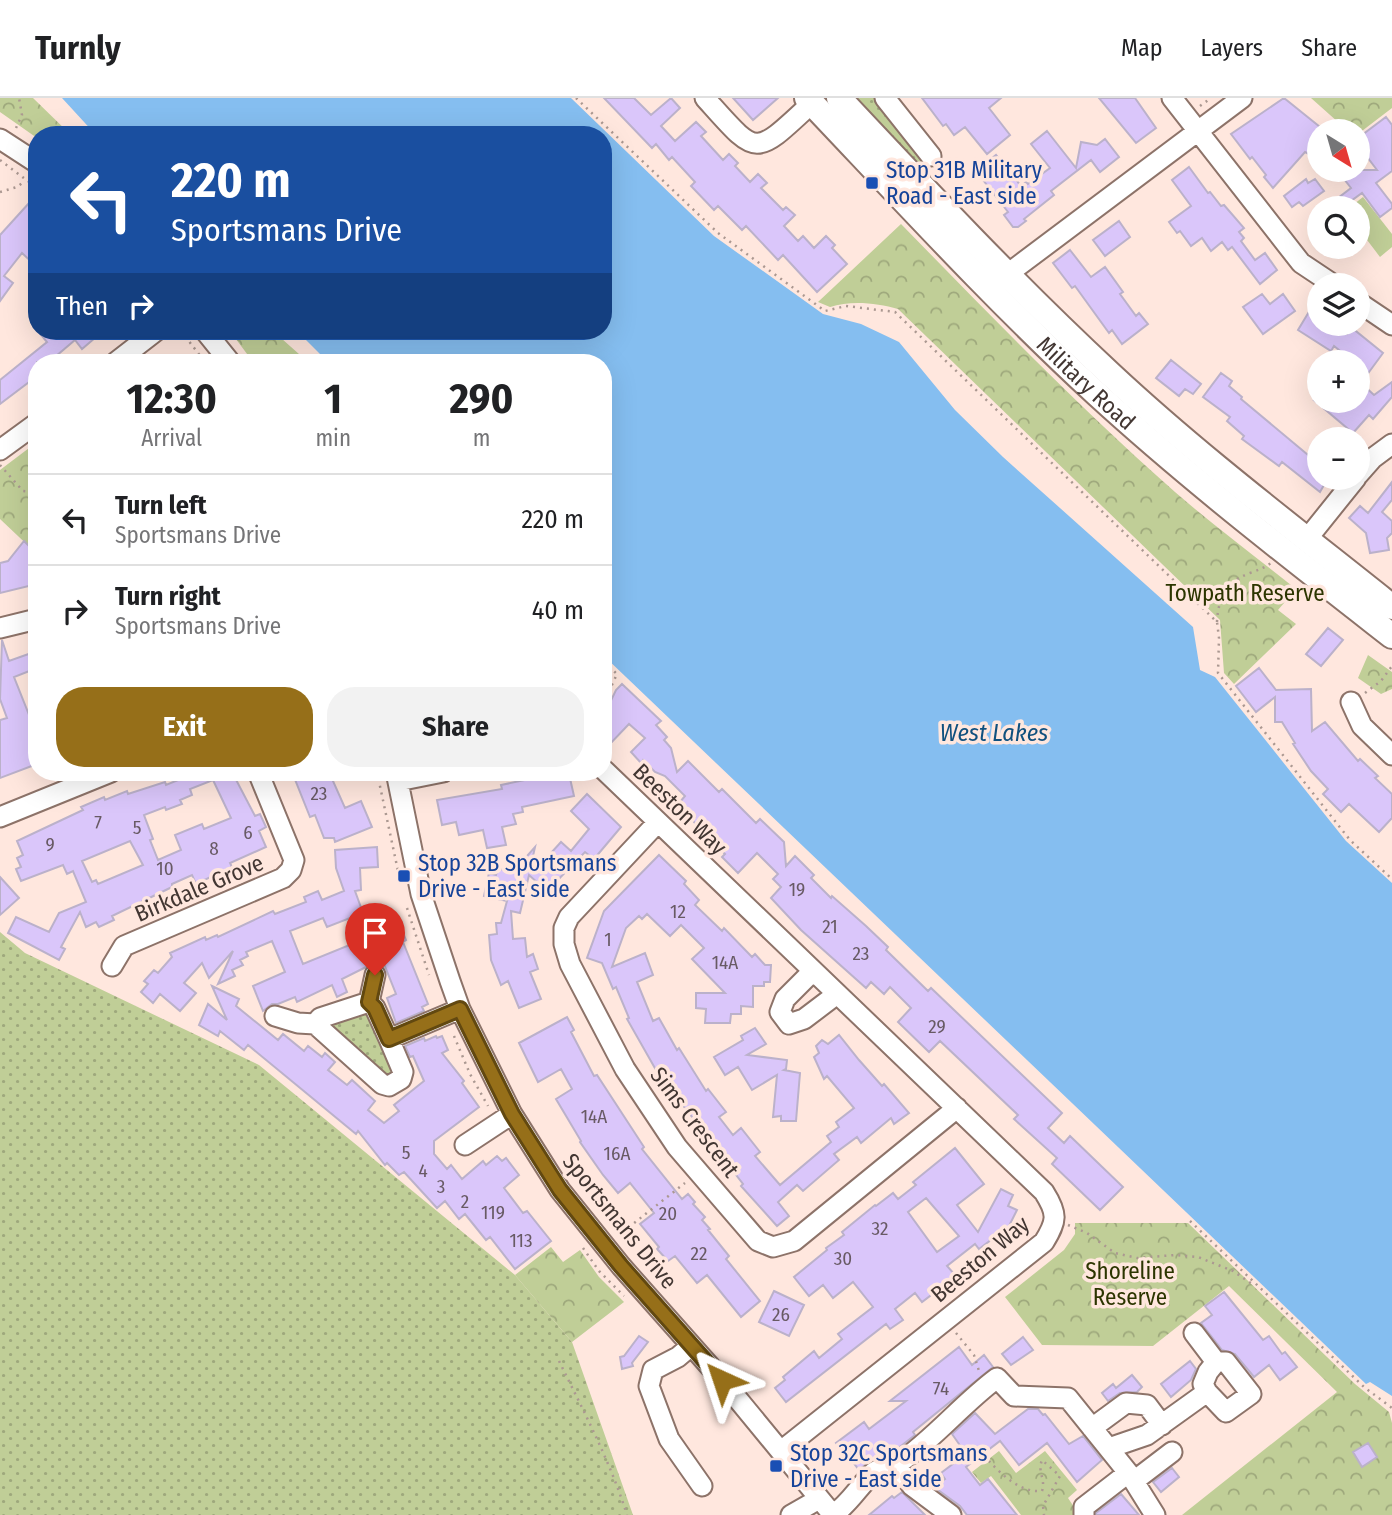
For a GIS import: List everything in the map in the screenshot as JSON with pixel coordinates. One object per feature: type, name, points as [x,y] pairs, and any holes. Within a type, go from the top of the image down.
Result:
[{"type":"main road","name":"Military Road","points":[[839,98],[997,282],[1392,607]]},
{"type":"main road","name":"Military Road","points":[[809,101],[997,282],[1154,445],[1392,636]]},
{"type":"street","points":[[705,98],[741,139],[759,145],[772,140],[809,101]]},
{"type":"street","points":[[884,98],[931,156]]},
{"type":"street","points":[[1172,98],[1301,263],[1316,273]]},
{"type":"street","points":[[997,282],[1242,98]]},
{"type":"street","points":[[8,133],[28,165]]},
{"type":"street","points":[[1370,310],[1392,325]]},
{"type":"street","points":[[126,354],[144,340]]},
{"type":"street","points":[[212,340],[224,354]]},
{"type":"street","points":[[0,450],[28,430]]},
{"type":"street","points":[[1370,461],[1392,444]]},
{"type":"street","points":[[1307,539],[1346,490]]},
{"type":"street","points":[[0,628],[28,621]]},
{"type":"street","points":[[1352,702],[1362,726],[1392,755]]},
{"type":"street","name":"Beeston Way","points":[[612,778],[1044,1192],[1055,1212],[1053,1227],[1044,1242],[781,1451]]},
{"type":"street","points":[[0,817],[89,781]]},
{"type":"street","name":"Birkdale Grove","points":[[112,966],[124,946],[283,878],[291,870],[294,860],[262,781]]},
{"type":"street","name":"Sportsmans Drive","points":[[389,781],[421,894],[460,1009],[512,1114],[560,1190],[621,1266],[833,1515],[848,1504],[876,1470],[897,1465],[957,1414],[967,1400],[988,1385]]},
{"type":"street","name":"Sims Crescent","points":[[658,822],[569,917],[564,928],[564,944],[570,964],[625,1069],[677,1147],[758,1241],[773,1247],[794,1241],[957,1108]]},
{"type":"street","points":[[813,971],[785,999],[780,1012],[789,1024],[804,1019],[837,994]]},
{"type":"street","points":[[369,1002],[375,975]]},
{"type":"street","points":[[316,1024],[320,1018],[369,1002]]},
{"type":"street","points":[[275,1016],[298,1023],[316,1024],[382,1084],[389,1086],[401,1079],[402,1072],[375,1008],[369,1002]]},
{"type":"street","points":[[389,1039],[460,1009]]},
{"type":"street","points":[[465,1145],[512,1114]]},
{"type":"street","points":[[1194,1333],[1216,1362]]},
{"type":"street","points":[[691,1346],[678,1357],[653,1370],[649,1386],[668,1439],[702,1486]]},
{"type":"street","points":[[1216,1362],[1226,1362],[1251,1394],[1226,1412],[1203,1384],[1216,1362]]},
{"type":"street","points":[[988,1385],[997,1378],[1014,1396],[1068,1398],[1131,1477],[1155,1515]]},
{"type":"street","points":[[1109,1448],[1147,1435],[1207,1392]]},
{"type":"street","points":[[1092,1428],[1126,1403],[1147,1405],[1162,1425]]},
{"type":"street","points":[[1084,1515],[1084,1507],[1172,1452]]},
{"type":"street","points":[[897,1465],[912,1486],[951,1515]]},
{"type":"street","points":[[791,1515],[819,1499]]},
{"type":"path","points":[[8,133],[22,115],[19,98]]},
{"type":"path","points":[[576,98],[605,126]]},
{"type":"path","points":[[1197,108],[1211,98]]},
{"type":"path","points":[[612,132],[718,233],[825,312],[846,306],[895,312],[1217,622]]},
{"type":"path","points":[[0,160],[28,170]]},
{"type":"path","points":[[0,192],[17,187],[28,175]]},
{"type":"path","points":[[188,340],[199,354]]},
{"type":"path","points":[[0,465],[23,491],[28,491]]},
{"type":"path","points":[[1271,563],[1237,579],[1223,593],[1217,622],[1218,673],[1350,839],[1392,879]]},
{"type":"path","points":[[1187,593],[1223,593]]},
{"type":"path","points":[[1352,702],[1381,681],[1392,666]]},
{"type":"path","points":[[612,669],[617,674],[612,685]]},
{"type":"path","points":[[621,1239],[629,1227],[699,1172]]},
{"type":"path","points":[[1190,1221],[1364,1387],[1392,1408]]},
{"type":"path","points":[[1067,1224],[1087,1233],[1115,1253],[1137,1258],[1175,1255],[1198,1257],[1233,1271],[1258,1288]]},
{"type":"path","points":[[951,1327],[974,1355],[979,1373],[988,1385]]},
{"type":"path","points":[[559,1361],[595,1433],[618,1486],[627,1515]]},
{"type":"path","points":[[989,1461],[1014,1483],[1036,1492],[1042,1491]]},
{"type":"path","points":[[1042,1491],[1044,1485],[1039,1467],[1042,1461],[1060,1476],[1042,1506],[1044,1515]]},
{"type":"path","points":[[1044,1485],[1052,1489]]},
{"type":"path","points":[[1042,1491],[1048,1497]]},
{"type":"green space","points":[[0,98],[33,98],[62,126],[28,126],[28,132],[0,112]]},
{"type":"green space","points":[[852,98],[878,98],[926,163],[920,170]]},
{"type":"green space","points":[[1311,98],[1392,98],[1392,108],[1370,125],[1370,119],[1335,119]]},
{"type":"green space","points":[[1370,206],[1392,234],[1392,247],[1380,257],[1370,244]]},
{"type":"green space","name":"Towpath Reserve","points":[[901,224],[1105,428],[1175,492],[1296,589],[1278,610],[1296,624],[1234,684],[1224,673],[1220,620],[898,309],[864,303],[830,307],[818,302]]},
{"type":"green space","points":[[237,340],[283,340],[299,354],[247,354]]},
{"type":"green space","points":[[28,449],[28,545],[0,519],[0,470]]},
{"type":"green space","points":[[1368,655],[1392,672],[1392,689],[1381,694],[1358,678]]},
{"type":"green space","points":[[0,932],[25,953],[259,1065],[515,1275],[572,1342],[633,1515],[0,1515]]},
{"type":"green space","points":[[369,1002],[403,1072],[396,1083],[320,1018]]},
{"type":"green space","name":"Shoreline Reserve","points":[[1075,1223],[1188,1223],[1355,1384],[1389,1412],[1392,1423],[1392,1515],[1182,1515],[1337,1392],[1229,1286],[1153,1346],[1042,1345],[1005,1297],[1064,1250],[1075,1234]]},
{"type":"green space","points":[[551,1247],[563,1262],[580,1250],[599,1277],[624,1302],[572,1342],[515,1275]]},
{"type":"green space","points":[[999,1451],[1016,1473],[1045,1451],[1077,1490],[1068,1498],[1076,1510],[1075,1515],[1021,1515],[991,1476],[981,1483],[972,1472]]},
{"type":"water","name":"West Lakes","points":[[62,98],[571,98],[600,126],[88,126]]},
{"type":"water","name":"West Lakes","points":[[612,138],[714,236],[823,314],[861,324],[899,342],[955,410],[1003,457],[1193,627],[1200,670],[1215,677],[1346,841],[1392,883],[1392,1396],[1370,1382],[1366,1384],[612,664],[612,354],[320,354],[306,340],[612,340]]},
{"type":"building","points":[[604,98],[634,98],[651,115],[671,98],[680,108],[661,126],[675,141],[696,122],[706,132],[701,136],[723,160],[729,154],[738,163],[735,166],[750,182],[758,174],[767,183],[761,188],[783,210],[786,207],[795,215],[784,226],[798,241],[803,236],[814,248],[826,236],[835,245],[832,248],[847,264],[817,292],[783,255],[778,260],[746,226],[742,230],[718,206],[714,210],[691,186],[695,182],[672,157],[669,160],[656,144],[652,148]]},
{"type":"building","points":[[733,98],[778,98],[753,120]]},
{"type":"building","points":[[922,98],[1001,98],[989,108],[1010,135],[987,154],[965,127],[954,135],[946,124],[943,126]]},
{"type":"building","points":[[1099,98],[1135,98],[1156,128],[1136,143]]},
{"type":"building","points":[[1284,98],[1310,119],[1307,119],[1307,153],[1305,152],[1273,188],[1252,157],[1250,159],[1231,134]]},
{"type":"building","points":[[1386,117],[1392,125],[1392,171],[1376,183],[1392,204],[1392,208],[1380,217],[1370,204],[1370,196],[1362,193],[1358,196],[1341,196],[1351,188],[1346,182],[1370,182],[1370,170],[1377,170],[1370,161],[1370,129]]},
{"type":"building","points":[[1047,131],[1076,168],[1081,142],[1097,145],[1105,139],[1119,157],[1100,172],[1091,160],[1051,191],[1054,195],[1024,219],[1026,221],[1013,227],[1004,215],[1008,212],[976,171],[996,155],[1021,186],[1026,182],[1028,184],[1050,168],[1031,144]]},
{"type":"building","points":[[1189,167],[1208,193],[1210,192],[1221,206],[1224,205],[1244,228],[1239,232],[1244,238],[1241,241],[1255,260],[1265,253],[1277,270],[1260,284],[1232,247],[1228,250],[1222,242],[1211,251],[1202,238],[1191,246],[1169,222],[1191,206],[1172,180]]},
{"type":"building","points":[[1306,179],[1308,183],[1317,182],[1324,191],[1317,196],[1307,196],[1307,203],[1303,206],[1299,202],[1292,207],[1284,196]]},
{"type":"building","points":[[28,204],[28,259],[22,253],[4,276],[13,283],[0,301],[0,235]]},
{"type":"building","points":[[1119,221],[1130,237],[1105,256],[1093,240]]},
{"type":"building","points":[[1070,250],[1091,277],[1105,267],[1136,316],[1139,313],[1148,324],[1122,344],[1112,330],[1109,333],[1075,286],[1072,288],[1053,263]]},
{"type":"building","points":[[1262,294],[1270,304],[1283,294],[1295,311],[1263,334],[1243,307]]},
{"type":"building","points":[[1307,315],[1307,336],[1298,330]]},
{"type":"building","points":[[1307,336],[1362,336],[1383,353],[1370,371],[1370,350],[1339,350],[1334,346],[1329,350]]},
{"type":"building","points":[[45,340],[75,340],[58,354],[32,354],[47,342]]},
{"type":"building","points":[[75,340],[92,340],[82,349]]},
{"type":"building","points":[[28,357],[28,383],[0,404],[0,380]]},
{"type":"building","points":[[1171,360],[1201,384],[1193,394],[1185,389],[1179,396],[1156,378]]},
{"type":"building","points":[[1221,373],[1232,381],[1229,386],[1241,399],[1307,454],[1307,482],[1282,462],[1279,466],[1242,439],[1244,436],[1227,421],[1230,417],[1203,397]]},
{"type":"building","points":[[1392,382],[1392,397],[1373,419],[1369,415],[1358,427],[1346,427],[1329,413],[1370,413],[1370,391],[1374,395]]},
{"type":"building","points":[[1392,482],[1392,500],[1382,512],[1392,521],[1392,533],[1387,538],[1389,550],[1370,553],[1366,533],[1349,518],[1360,506],[1368,513]]},
{"type":"building","points":[[24,541],[28,545],[28,586],[0,593],[0,563],[8,561]]},
{"type":"building","points":[[1328,628],[1343,640],[1321,666],[1306,654]]},
{"type":"building","points":[[2,640],[9,661],[28,654],[28,672],[14,677],[28,712],[28,767],[0,778],[0,720],[7,718],[0,699]]},
{"type":"building","points":[[1259,668],[1276,690],[1311,689],[1312,731],[1325,722],[1358,761],[1360,759],[1378,776],[1375,778],[1392,794],[1392,818],[1379,832],[1349,804],[1341,812],[1323,794],[1328,789],[1311,771],[1282,722],[1275,722],[1275,697],[1256,712],[1236,686]]},
{"type":"building","points":[[622,684],[661,721],[656,725],[667,737],[664,740],[671,748],[677,772],[688,761],[719,792],[722,789],[756,823],[760,819],[784,842],[786,866],[795,856],[814,875],[811,878],[831,898],[832,896],[866,926],[928,991],[931,988],[1062,1113],[1048,1128],[1064,1143],[1070,1136],[1123,1187],[1100,1210],[1052,1164],[1057,1158],[1014,1119],[1018,1115],[940,1041],[929,1052],[898,1022],[911,1008],[890,987],[884,994],[871,982],[866,988],[801,930],[771,898],[781,887],[773,879],[778,874],[757,853],[738,873],[722,857],[725,854],[692,820],[695,817],[680,802],[685,796],[665,776],[655,772],[643,760],[641,763],[631,752],[645,738],[629,724],[612,742],[612,698]]},
{"type":"building","points":[[176,781],[210,781],[190,789],[192,795],[180,800],[182,804],[144,815],[158,860],[181,850],[175,835],[202,824],[204,829],[231,818],[213,781],[237,781],[255,816],[260,814],[266,827],[259,831],[266,847],[230,863],[232,867],[196,884],[192,875],[172,884],[172,887],[112,916],[114,920],[99,927],[96,922],[86,927],[80,912],[61,947],[65,949],[59,960],[8,933],[16,917],[49,932],[59,913],[86,902],[73,871],[67,874],[63,865],[21,881],[16,869],[21,867],[17,858],[23,855],[17,841],[83,810],[81,807],[104,797],[105,800],[127,791],[128,794],[165,782],[166,785]],"holes":[[[130,841],[143,865],[98,884],[96,880],[92,882],[82,861]]]},
{"type":"building","points":[[296,781],[333,781],[345,808],[361,801],[372,827],[335,842],[334,838],[324,838],[315,815],[310,817]]},
{"type":"building","points":[[520,781],[571,781],[574,796],[522,807],[523,812],[513,814],[516,824],[502,827],[506,845],[487,848],[483,830],[459,835],[456,822],[442,825],[437,800],[502,789],[501,785]]},
{"type":"building","points":[[587,794],[621,827],[594,859],[585,852],[547,891],[529,875],[520,913],[511,911],[513,939],[525,938],[527,957],[533,954],[538,969],[530,972],[541,999],[519,1008],[508,981],[501,985],[491,960],[489,935],[497,934],[496,923],[501,923],[507,901],[484,896],[489,873],[496,875],[498,868],[512,873],[535,847],[533,856],[542,863],[561,842],[571,851],[589,829],[571,811]]},
{"type":"building","points":[[377,847],[378,867],[360,868],[361,890],[355,891],[363,913],[327,927],[323,918],[290,931],[303,964],[362,940],[360,936],[371,931],[374,937],[400,925],[406,940],[403,942],[428,1004],[422,1007],[424,1011],[396,1023],[387,998],[396,994],[382,959],[342,979],[347,992],[337,997],[332,985],[297,1002],[295,997],[272,1004],[263,1011],[253,986],[285,972],[272,941],[246,952],[248,956],[240,960],[243,965],[232,970],[235,976],[218,984],[233,951],[209,978],[202,963],[184,983],[196,993],[180,1011],[160,994],[153,1003],[141,992],[148,984],[144,981],[154,970],[158,973],[172,957],[170,953],[205,937],[206,940],[217,935],[218,937],[273,911],[275,914],[306,902],[304,897],[318,891],[322,900],[344,891],[336,868],[335,850]]},
{"type":"building","points":[[659,855],[686,881],[684,884],[699,900],[695,905],[722,931],[724,928],[752,957],[755,954],[765,965],[771,965],[770,982],[764,982],[764,986],[753,986],[753,1007],[741,1006],[741,1014],[731,1014],[730,1023],[705,1023],[706,1009],[696,1008],[696,993],[725,993],[692,959],[704,948],[681,925],[670,936],[647,914],[642,919],[639,916],[626,928],[612,967],[645,953],[653,975],[637,982],[653,1021],[659,1018],[677,1050],[679,1048],[706,1091],[708,1089],[726,1112],[719,1117],[733,1135],[741,1128],[760,1152],[755,1156],[780,1185],[831,1142],[827,1136],[839,1127],[836,1122],[854,1108],[827,1076],[824,1079],[814,1057],[819,1053],[816,1046],[822,1040],[828,1044],[839,1035],[909,1113],[894,1124],[891,1118],[861,1143],[857,1137],[834,1154],[839,1160],[803,1191],[797,1185],[778,1202],[789,1216],[777,1226],[741,1186],[743,1184],[716,1149],[719,1146],[699,1120],[696,1122],[663,1075],[660,1077],[627,1019],[629,1018],[616,987],[613,989],[602,963],[587,958],[604,911]]},
{"type":"building","points":[[0,877],[19,898],[0,915]]},
{"type":"building","points":[[212,986],[239,999],[236,1006],[278,1040],[283,1034],[304,1051],[308,1046],[322,1057],[325,1053],[335,1062],[328,1070],[347,1085],[352,1080],[375,1101],[368,1110],[384,1123],[399,1111],[394,1105],[424,1081],[413,1056],[410,1057],[405,1046],[424,1038],[425,1041],[442,1036],[448,1050],[442,1053],[464,1081],[462,1083],[479,1107],[434,1141],[434,1154],[447,1169],[451,1165],[462,1179],[483,1161],[486,1165],[497,1156],[502,1161],[506,1158],[519,1175],[504,1188],[523,1213],[527,1211],[551,1241],[515,1269],[490,1237],[486,1240],[465,1214],[459,1219],[445,1201],[437,1208],[404,1172],[399,1175],[387,1163],[385,1165],[358,1131],[356,1134],[248,1045],[244,1050],[220,1031],[218,1036],[199,1025],[208,1004],[227,1020]]},
{"type":"building","points":[[567,1017],[574,1030],[571,1032],[594,1076],[597,1075],[644,1147],[642,1149],[682,1199],[688,1194],[695,1202],[693,1204],[705,1217],[702,1220],[710,1229],[708,1230],[729,1256],[726,1259],[760,1301],[741,1317],[707,1275],[697,1283],[675,1256],[668,1261],[657,1249],[659,1247],[640,1224],[654,1213],[630,1183],[618,1193],[603,1175],[580,1142],[556,1099],[572,1089],[561,1069],[538,1082],[519,1043]]},
{"type":"building","points":[[755,1028],[766,1044],[747,1055],[787,1060],[784,1070],[800,1073],[796,1121],[781,1121],[781,1116],[773,1117],[777,1075],[752,1090],[738,1067],[725,1075],[714,1057],[743,1040],[741,1036]]},
{"type":"building","points":[[955,1148],[984,1184],[957,1205],[978,1232],[1001,1189],[1013,1195],[1008,1206],[1017,1210],[1000,1244],[991,1240],[979,1249],[975,1244],[947,1266],[956,1276],[922,1302],[915,1293],[895,1309],[903,1320],[890,1329],[886,1324],[786,1402],[775,1388],[785,1380],[783,1377],[814,1351],[819,1358],[842,1339],[838,1334],[873,1307],[853,1282],[833,1298],[823,1285],[809,1296],[794,1277],[875,1205],[893,1193],[898,1199],[916,1185],[913,1182]],"holes":[[[926,1198],[959,1236],[937,1252],[908,1212]]]},
{"type":"building","points":[[774,1291],[804,1305],[789,1336],[759,1322]]},
{"type":"building","points":[[1224,1292],[1263,1340],[1269,1336],[1282,1354],[1285,1352],[1297,1367],[1280,1380],[1269,1365],[1254,1377],[1235,1354],[1222,1350],[1201,1323],[1212,1315],[1205,1306]]},
{"type":"building","points":[[639,1336],[648,1342],[632,1363],[633,1366],[622,1369],[620,1357],[624,1356]]},
{"type":"building","points":[[1023,1337],[1033,1350],[1011,1365],[1002,1354]]},
{"type":"building","points":[[959,1347],[972,1365],[984,1355],[993,1367],[913,1432],[915,1435],[892,1453],[889,1450],[859,1470],[836,1443],[864,1422],[869,1429],[906,1401],[890,1401]]},
{"type":"building","points":[[1190,1361],[1196,1369],[1191,1380],[1171,1397],[1161,1384]]},
{"type":"building","points":[[1132,1375],[1142,1387],[1137,1392],[1120,1393],[1108,1401],[1102,1393],[1113,1384],[1116,1388]]},
{"type":"building","points":[[1028,1409],[1038,1409],[1045,1414],[1069,1444],[1083,1436],[1102,1460],[1077,1482],[1047,1443],[1019,1465],[1000,1441],[966,1467],[980,1485],[988,1479],[1017,1515],[967,1515],[960,1506],[934,1487],[945,1479],[941,1473],[966,1454],[952,1434],[975,1413],[995,1434]]},
{"type":"building","points":[[1368,1443],[1377,1457],[1362,1467],[1353,1452]]},
{"type":"building","points":[[1172,1468],[1179,1477],[1161,1492],[1153,1482]]},
{"type":"building","points":[[902,1492],[925,1515],[869,1515],[892,1496],[894,1498]]},
{"type":"building","points":[[1121,1494],[1139,1515],[1096,1515],[1096,1513]]},
{"type":"place","name":"Stop 31B Military Road - East side","points":[[872,183]]},
{"type":"place","name":"Stop 32B Sportsmans Drive - East side","points":[[404,876]]},
{"type":"place","name":"Stop 32C Sportsmans Drive - East side","points":[[776,1466]]},
{"type":"route","points":[[375,975],[369,1002],[375,1008],[389,1039],[460,1009],[512,1114],[560,1190],[621,1266],[722,1380]]}]
